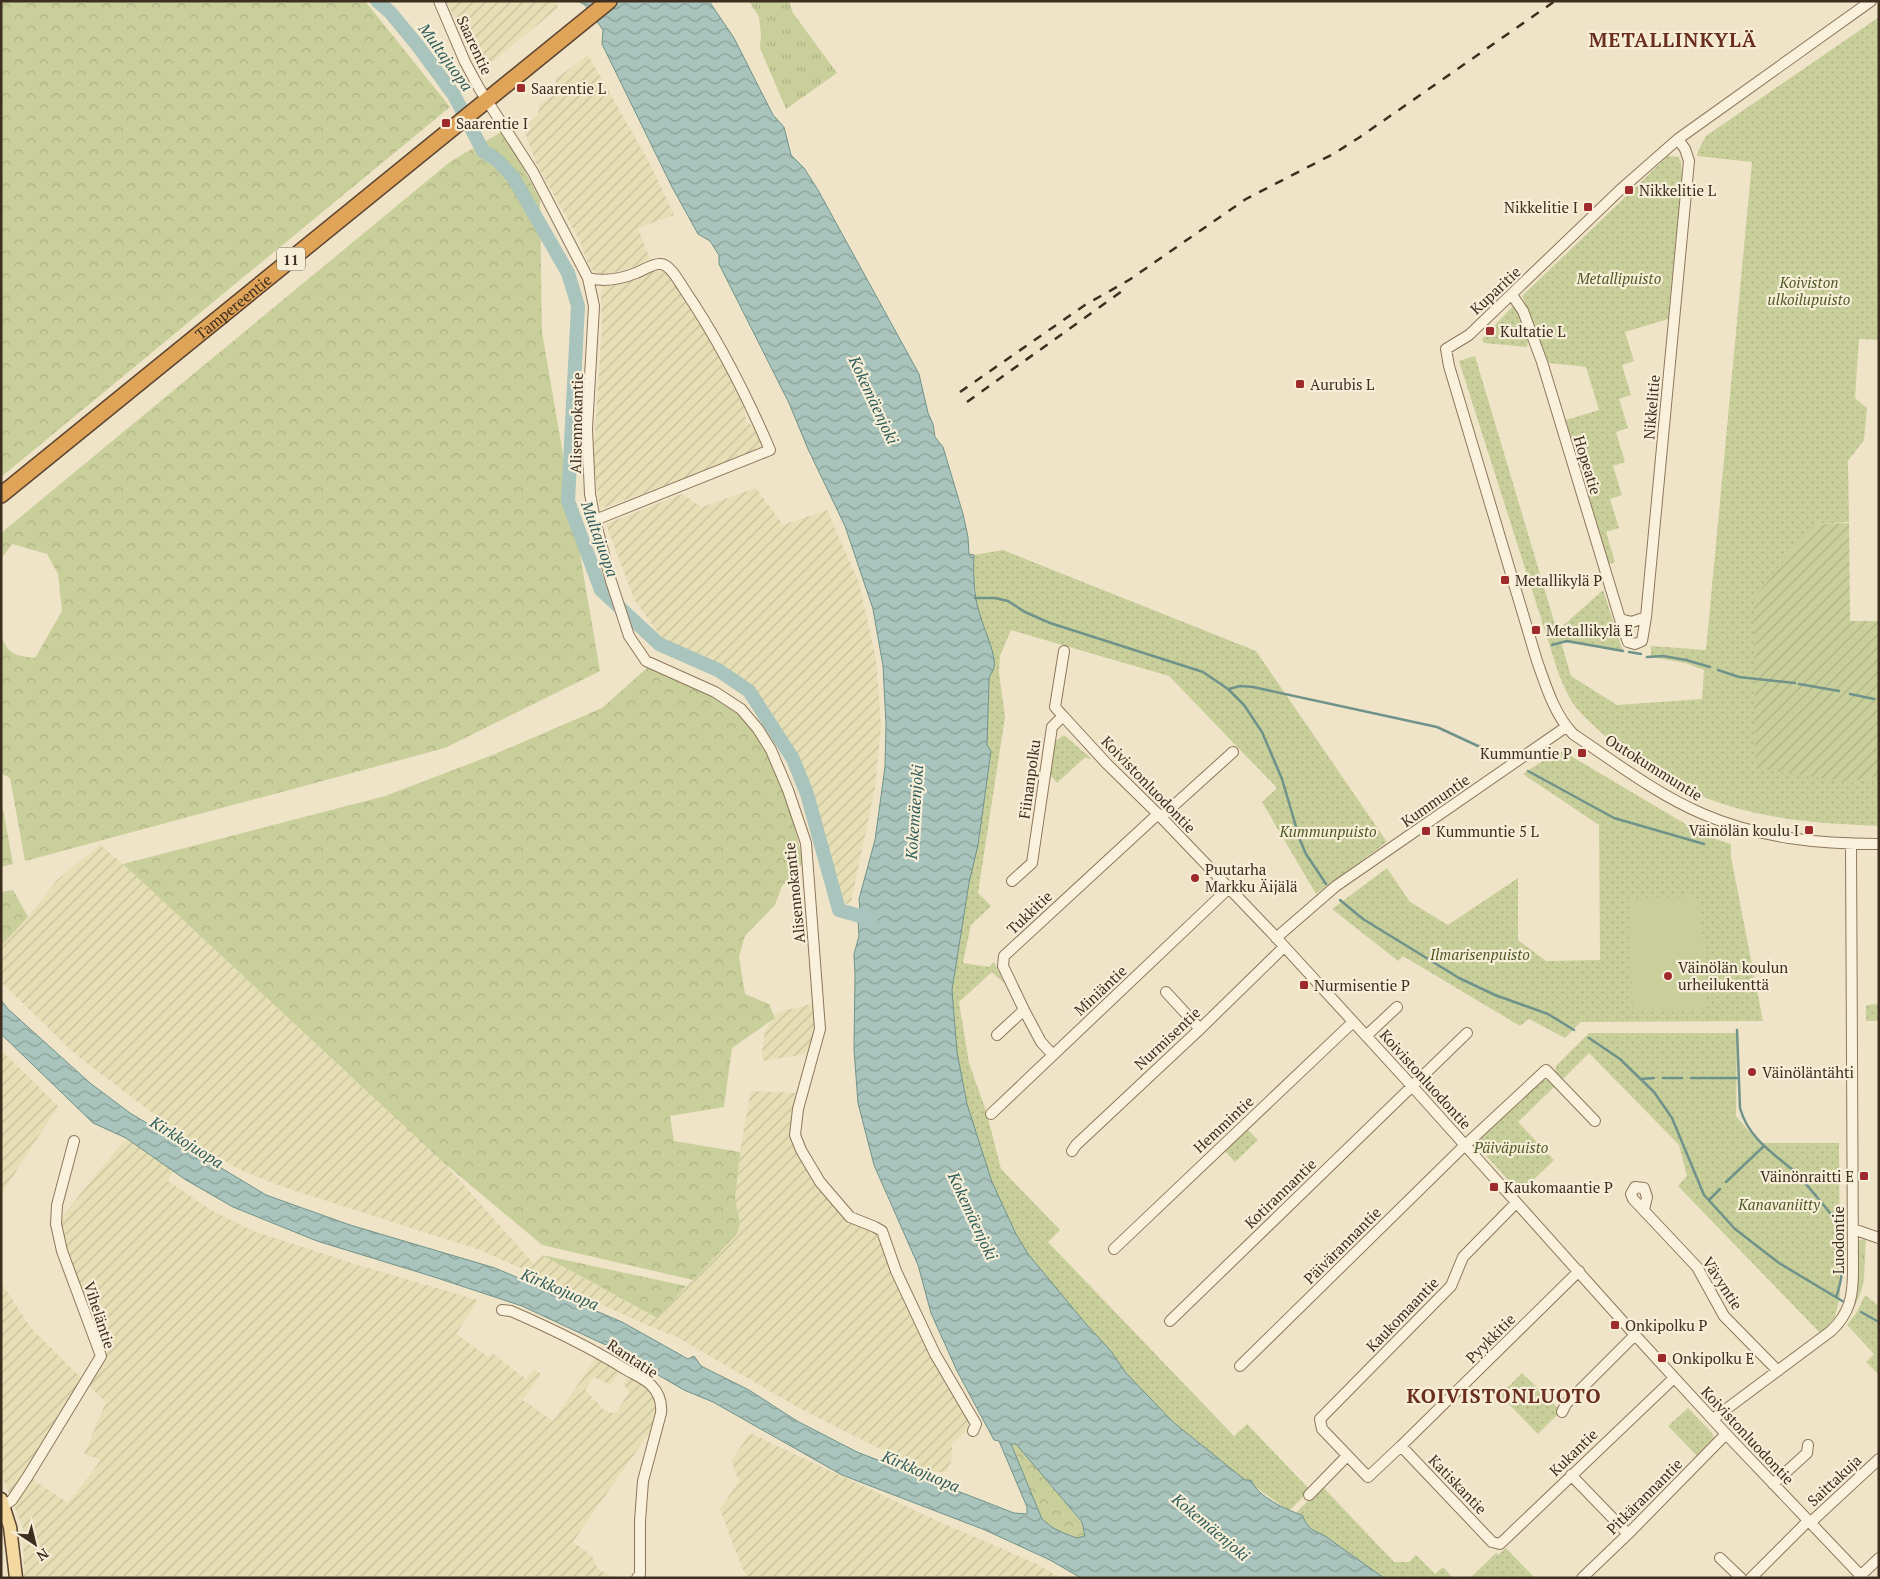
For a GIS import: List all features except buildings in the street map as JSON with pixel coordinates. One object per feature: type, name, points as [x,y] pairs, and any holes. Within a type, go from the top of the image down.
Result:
[{"type":"highway","name":"Tampereentie","points":[[1,495],[609,1]]},
{"type":"main road","points":[[3,1502],[10,1527],[16,1578]]},
{"type":"street","name":"Saarentie","points":[[439,1],[466,62],[487,100]]},
{"type":"street","name":"Kuparitie","points":[[1566,727],[1551,698],[1536,661],[1449,366],[1446,349],[1470,335],[1620,190],[1678,139],[1871,1]]},
{"type":"street","name":"Alisennokantie","points":[[487,100],[533,172],[588,278],[594,306],[587,429],[590,494],[611,581],[629,636],[646,661],[715,692],[741,709],[771,750],[788,790],[806,842],[820,1029],[798,1109],[795,1136],[820,1182],[850,1217],[882,1231],[896,1271],[931,1346],[976,1424],[973,1432]]},
{"type":"street","name":"Nikkelitie","points":[[1620,620],[1628,642],[1635,644],[1642,641],[1646,616],[1689,161],[1678,139]]},
{"type":"street","points":[[588,278],[598,281],[615,279],[657,264],[665,266],[674,275],[705,320],[732,370],[770,450],[595,520]]},
{"type":"street","name":"Hopeatie","points":[[1512,295],[1523,311],[1542,362],[1620,620]]},
{"type":"street","points":[[1620,620],[1632,622],[1646,616]]},
{"type":"street","points":[[1063,716],[1055,707],[1064,652]]},
{"type":"street","name":"Koivistonluodontie","points":[[1063,716],[1276,938],[1412,1086],[1674,1378],[1860,1577]]},
{"type":"street","name":"Fiinanpolku","points":[[1012,881],[1032,863],[1052,728],[1063,716]]},
{"type":"street","name":"Kummuntie","points":[[1276,938],[1336,886],[1566,727]]},
{"type":"street","name":"Outokummuntie","points":[[1566,727],[1573,734],[1659,791],[1702,814],[1764,834],[1800,840],[1879,844]]},
{"type":"street","name":"Tukkitie","points":[[1053,1055],[1040,1042],[1024,1010],[1003,966],[1004,956],[1159,815],[1233,752]]},
{"type":"street","name":"Luodontie","points":[[1712,1419],[1831,1331],[1839,1324],[1851,1300],[1853,1287],[1853,1229],[1851,844]]},
{"type":"street","name":"Miniäntie","points":[[991,1114],[1229,888]]},
{"type":"street","name":"Nurmisentie","points":[[1072,1151],[1076,1144],[1200,1029],[1284,947]]},
{"type":"street","points":[[1166,992],[1200,1029]]},
{"type":"street","points":[[1366,1036],[1397,1008]]},
{"type":"street","points":[[997,1035],[1024,1010]]},
{"type":"street","name":"Hemmintie","points":[[1114,1249],[1353,1022]]},
{"type":"street","name":"Kotirannantie","points":[[1170,1321],[1467,1033]]},
{"type":"street","name":"Päivärannantie","points":[[1240,1366],[1465,1145],[1546,1070],[1595,1121]]},
{"type":"street","name":"Viheläntie","points":[[3,1502],[12,1500],[101,1356],[62,1251],[56,1224],[57,1205],[74,1141]]},
{"type":"street","name":"Kaukomaantie","points":[[1320,1419],[1451,1286],[1463,1257],[1516,1203]]},
{"type":"street","name":"Vävyntie","points":[[1644,1210],[1697,1267],[1724,1316],[1778,1371]]},
{"type":"street","points":[[1853,1229],[1879,1238]]},
{"type":"street","name":"Pyykkitie","points":[[1320,1419],[1322,1429],[1368,1477],[1579,1271]]},
{"type":"street","name":"Rantatie","points":[[502,1310],[510,1310],[561,1333],[604,1356],[651,1384],[659,1395],[662,1406],[661,1413],[643,1481],[640,1521],[641,1576]]},
{"type":"street","points":[[1562,1412],[1566,1404],[1635,1335]]},
{"type":"street","name":"Kukantie","points":[[1492,1542],[1500,1544],[1674,1378]]},
{"type":"street","name":"Pitkärannantie","points":[[1582,1578],[1726,1434]]},
{"type":"street","points":[[1773,1484],[1807,1453],[1808,1445]]},
{"type":"street","name":"Katiskantie","points":[[1401,1446],[1492,1542]]},
{"type":"street","points":[[1309,1495],[1347,1456]]},
{"type":"street","name":"Saittakuja","points":[[1751,1578],[1809,1522],[1879,1459]]},
{"type":"street","points":[[1571,1475],[1628,1534]]},
{"type":"street","points":[[1720,1558],[1741,1578]]},
{"type":"street","points":[[1860,1577],[1879,1558]]},
{"type":"shaded area","points":[[446,1],[555,1],[558,8],[482,70]]},
{"type":"shaded area","points":[[588,55],[649,162],[674,215],[638,228],[651,262],[612,273],[596,274],[589,266],[579,239],[537,165],[523,127],[538,115],[539,105],[556,93],[556,79]]},
{"type":"shaded area","points":[[665,269],[703,322],[743,399],[746,423],[755,426],[763,448],[715,468],[600,509],[593,460],[602,327],[601,294],[603,286]]},
{"type":"shaded area","points":[[756,488],[783,525],[827,510],[859,583],[876,659],[881,726],[875,788],[851,902],[839,906],[812,792],[801,764],[788,741],[750,686],[725,670],[667,645],[634,599],[606,524],[682,494],[702,507]]},
{"type":"shaded area","points":[[100,845],[123,864],[443,1162],[534,1264],[542,1255],[656,1318],[737,1234],[740,1223],[735,1199],[735,1179],[751,1091],[800,1093],[793,1125],[835,1204],[875,1232],[881,1240],[912,1317],[970,1420],[967,1430],[952,1444],[952,1457],[947,1472],[934,1472],[892,1455],[801,1409],[675,1336],[480,1250],[280,1186],[236,1168],[181,1134],[75,1054],[1,982],[1,946],[25,921],[57,880]]},
{"type":"shaded area","points":[[817,1003],[819,1021],[812,1049],[805,1054],[763,1061],[762,1052],[765,1030],[778,1012]]},
{"type":"shaded area","points":[[1,1050],[58,1106],[1,1195]]},
{"type":"shaded area","points":[[126,1138],[173,1171],[168,1181],[209,1209],[253,1231],[361,1266],[478,1300],[456,1334],[488,1357],[492,1353],[526,1379],[534,1369],[541,1374],[523,1400],[553,1421],[598,1355],[621,1370],[610,1385],[594,1377],[585,1390],[604,1410],[611,1413],[617,1412],[629,1392],[623,1384],[629,1375],[651,1390],[658,1410],[655,1424],[573,1542],[592,1556],[598,1569],[614,1578],[24,1578],[23,1528],[1,1474],[1,1282],[30,1327],[85,1382],[101,1356],[56,1224]],"holes":[[[85,1383],[106,1402],[84,1454],[101,1460],[68,1503],[28,1476]]]},
{"type":"shaded area","points":[[750,1433],[933,1519],[1035,1563],[1061,1578],[748,1578],[742,1568],[720,1509],[739,1481],[731,1461]]},
{"type":"green space","points":[[1,1],[365,1],[450,107],[1,477]]},
{"type":"green space","points":[[749,1],[789,1],[793,13],[837,73],[786,109],[760,48],[759,17]]},
{"type":"green space","name":"Koiviston ulkoilupuisto","points":[[1879,17],[1879,340],[1859,339],[1855,398],[1867,408],[1864,440],[1848,461],[1849,522],[1814,524],[1850,782],[1879,776],[1879,826],[1789,819],[1717,802],[1678,785],[1641,763],[1608,738],[1579,711],[1570,699],[1559,675],[1459,361],[1475,356],[1557,631],[1603,590],[1623,651],[1561,642],[1571,676],[1617,705],[1702,699],[1704,670],[1685,663],[1651,657],[1651,646],[1706,650],[1752,162],[1697,156],[1698,151],[1706,136]]},
{"type":"green space","points":[[503,131],[540,199],[542,332],[600,671],[445,748],[25,861],[10,778],[1,773],[1,635],[10,651],[22,656],[35,658],[62,611],[58,574],[47,554],[12,544],[1,559],[1,533],[451,161]]},
{"type":"green space","name":"Metallipuisto","points":[[1668,156],[1678,157],[1681,161],[1682,178],[1668,319],[1625,332],[1634,361],[1622,365],[1631,395],[1619,399],[1628,428],[1616,432],[1625,462],[1613,466],[1622,495],[1610,499],[1619,528],[1606,532],[1615,562],[1609,564],[1566,420],[1599,410],[1586,367],[1549,363],[1522,296]]},
{"type":"green space","points":[[1515,306],[1518,309],[1528,341],[1527,347],[1484,343],[1482,339]]},
{"type":"green space","points":[[1849,523],[1850,621],[1879,621],[1879,776],[1850,782],[1755,768],[1754,598],[1814,524]]},
{"type":"green space","name":"Kummunpuisto","points":[[1003,550],[1256,651],[1387,842],[1316,894],[1262,802],[1277,788],[1169,676],[1011,630],[1000,656],[999,672],[1005,717],[978,893],[991,906],[971,925],[963,963],[989,967],[994,962],[1005,984],[992,972],[959,1002],[969,1063],[987,1114],[1001,1169],[1060,1230],[1048,1242],[1234,1436],[1247,1424],[1310,1490],[1289,1511],[1254,1486],[1251,1480],[1245,1480],[1173,1422],[1126,1373],[1110,1350],[1028,1254],[1016,1234],[992,1182],[967,1104],[957,1052],[952,990],[969,883],[978,845],[991,751],[987,745],[989,676],[994,660],[976,602],[976,591],[973,581],[974,555]]},
{"type":"green space","points":[[648,667],[705,690],[722,699],[741,713],[756,731],[768,750],[777,772],[804,862],[782,886],[775,905],[745,936],[739,957],[745,994],[769,1004],[775,1018],[732,1048],[724,1107],[670,1116],[674,1141],[740,1152],[735,1199],[740,1223],[737,1234],[693,1280],[542,1245],[443,1162],[123,864],[385,796],[495,754],[602,708]]},
{"type":"green space","points":[[1064,735],[1093,760],[1086,757],[1057,783],[1050,775],[1054,742]]},
{"type":"green space","name":"Ilmarisenpuisto","points":[[1556,752],[1562,752],[1571,756],[1704,835],[1731,844],[1731,857],[1763,1021],[1581,1022],[1565,1038],[1529,1019],[1520,1026],[1403,956],[1398,961],[1332,909],[1387,868],[1410,902],[1448,925],[1518,878],[1518,940],[1546,961],[1600,960],[1599,825],[1523,774]]},
{"type":"green space","points":[[1,798],[13,864],[1,867]]},
{"type":"green space","points":[[13,890],[28,917],[1,946],[1,892]]},
{"type":"green space","name":"Väinölän koulun urheilukenttä","points":[[1691,897],[1698,907],[1703,942],[1707,1009],[1633,1012],[1629,899]]},
{"type":"green space","points":[[1879,1004],[1879,1021],[1866,1021],[1866,1005]]},
{"type":"green space","name":"Kanavaniitty","points":[[1589,1033],[1737,1033],[1736,1116],[1759,1143],[1839,1143],[1840,1296],[1835,1317],[1821,1334],[1678,1186],[1687,1176],[1679,1145],[1589,1053],[1562,1080],[1555,1073],[1556,1066]]},
{"type":"green space","name":"Päiväpuisto","points":[[1541,1080],[1549,1080],[1555,1086],[1518,1122],[1554,1160],[1520,1193],[1481,1150],[1479,1144],[1482,1137]]},
{"type":"green space","points":[[1247,1129],[1258,1140],[1235,1162],[1224,1150]]},
{"type":"green space","points":[[1866,1239],[1862,1290],[1846,1320],[1856,1246],[1859,1240]]},
{"type":"green space","points":[[542,1255],[686,1286],[657,1318]]},
{"type":"green space","points":[[1865,1295],[1879,1306],[1879,1375],[1866,1362],[1874,1354],[1847,1325],[1857,1312]]},
{"type":"green space","points":[[1522,1373],[1561,1411],[1538,1434],[1500,1395]]},
{"type":"green space","points":[[1688,1408],[1712,1433],[1714,1439],[1699,1458],[1668,1426]]},
{"type":"green space","points":[[1011,1443],[1016,1444],[1082,1523],[1085,1536],[1077,1538],[1066,1534],[1053,1528],[1042,1519]]},
{"type":"green space","points":[[1322,1486],[1394,1562],[1409,1562],[1416,1555],[1435,1574],[1443,1567],[1453,1578],[1384,1578],[1325,1536],[1311,1529],[1302,1515],[1296,1513]]},
{"type":"green space","points":[[1506,1548],[1535,1578],[1470,1578],[1496,1553],[1498,1555]]},
{"type":"water","name":"Kokemäenjoki","points":[[578,1],[709,1],[734,38],[773,115],[784,127],[791,155],[804,168],[818,190],[919,374],[935,437],[943,447],[963,514],[968,537],[969,554],[974,555],[977,605],[994,659],[994,667],[989,681],[987,745],[991,751],[978,845],[969,883],[952,990],[957,1052],[967,1104],[992,1182],[1016,1234],[1028,1254],[1110,1350],[1126,1373],[1173,1422],[1245,1480],[1251,1480],[1259,1492],[1280,1506],[1302,1515],[1311,1529],[1325,1536],[1384,1578],[1081,1578],[1050,1560],[985,1530],[842,1475],[713,1402],[684,1390],[610,1347],[522,1306],[317,1241],[233,1207],[186,1180],[126,1138],[93,1123],[1,1034],[1,1000],[8,1009],[90,1083],[130,1113],[266,1195],[350,1225],[495,1268],[622,1322],[688,1359],[694,1356],[701,1366],[749,1390],[797,1421],[857,1452],[1014,1513],[1027,1514],[1027,1507],[999,1441],[994,1440],[957,1371],[931,1313],[918,1265],[874,1165],[858,1103],[854,1050],[854,954],[859,936],[858,921],[855,914],[860,910],[859,899],[875,840],[885,767],[886,724],[883,666],[873,609],[845,526],[808,449],[789,403],[719,264],[719,255],[710,241],[698,234],[672,187],[602,44],[603,30],[585,5]],"holes":[[[1011,1444],[1016,1444],[1082,1522],[1085,1536],[1077,1538],[1066,1534],[1053,1528],[1042,1519]]]},
{"type":"waterway","name":"Multajuopa","points":[[377,1],[390,12],[418,46],[454,95],[483,151],[497,160],[513,177],[568,273],[578,306],[568,501],[601,590],[659,644],[718,670],[749,691],[793,759],[807,794],[839,910],[867,918],[871,921]]},
{"type":"waterway","points":[[975,598],[995,598],[1008,601],[1025,612],[1050,623],[1203,672],[1228,689],[1244,705],[1262,732],[1282,779],[1300,840],[1306,854],[1326,884]]},
{"type":"waterway","points":[[1552,645],[1567,641],[1623,651]]},
{"type":"waterway","points":[[1629,652],[1641,654]]},
{"type":"waterway","points":[[1647,657],[1663,656],[1710,667]]},
{"type":"waterway","points":[[1718,670],[1739,677],[1795,683]]},
{"type":"waterway","points":[[1799,684],[1839,691]]},
{"type":"waterway","points":[[1229,689],[1240,686],[1253,687],[1437,727],[1506,759]]},
{"type":"waterway","points":[[1850,694],[1874,699]]},
{"type":"waterway","points":[[1528,771],[1614,818],[1704,844]]},
{"type":"waterway","points":[[1340,900],[1363,919],[1459,978],[1495,995],[1548,1014],[1574,1030]]},
{"type":"waterway","points":[[1737,1030],[1740,1108],[1744,1118],[1754,1136],[1797,1174],[1842,1229],[1844,1244],[1843,1263],[1836,1297]]},
{"type":"waterway","points":[[1589,1038],[1620,1059],[1654,1092],[1672,1118],[1704,1195],[1735,1229],[1779,1263],[1844,1302]]},
{"type":"waterway","points":[[1640,1079],[1654,1078]]},
{"type":"waterway","points":[[1663,1078],[1682,1078]]},
{"type":"waterway","points":[[1691,1078],[1739,1078]]},
{"type":"waterway","points":[[1726,1182],[1764,1146]]},
{"type":"waterway","points":[[1709,1200],[1720,1189]]},
{"type":"waterway","points":[[1861,1312],[1879,1322]]},
{"type":"railway","points":[[960,392],[1085,305],[1129,280],[1246,199],[1335,153],[1360,137],[1555,1]]},
{"type":"railway","points":[[967,402],[1125,289]]},
{"type":"place","name":"Saarentie L","points":[[521,88]]},
{"type":"place","name":"Saarentie I","points":[[446,123]]},
{"type":"place","name":"Nikkelitie L","points":[[1629,190]]},
{"type":"place","name":"Nikkelitie I","points":[[1588,207]]},
{"type":"place","name":"Kultatie L","points":[[1490,331]]},
{"type":"place","name":"Aurubis L","points":[[1300,384]]},
{"type":"place","name":"Metallikylä P","points":[[1505,580]]},
{"type":"place","name":"Metallikylä E","points":[[1536,630]]},
{"type":"place","name":"Kummuntie P","points":[[1582,753]]},
{"type":"place","name":"Väinölän koulu I","points":[[1809,830]]},
{"type":"place","name":"Kummuntie 5 L","points":[[1426,831]]},
{"type":"place","name":"Puutarha Markku Äijälä","points":[[1195,878]]},
{"type":"place","name":"Väinölän koulun urheilukenttä","points":[[1668,976]]},
{"type":"place","name":"Nurmisentie P","points":[[1304,985]]},
{"type":"place","name":"Väinöläntähti","points":[[1752,1072]]},
{"type":"place","name":"Väinönraitti E","points":[[1864,1176]]},
{"type":"place","name":"Kaukomaantie P","points":[[1494,1187]]},
{"type":"place","name":"Onkipolku P","points":[[1615,1325]]},
{"type":"place","name":"Onkipolku E","points":[[1662,1358]]},
{"type":"district","name":"METALLINKYLÄ","points":[[1673,39]]},
{"type":"district","name":"KOIVISTONLUOTO","points":[[1504,1395]]},
{"type":"water label","name":"Kirkkojuopa","points":[[187,1142]]},
{"type":"water label","name":"Kirkkojuopa","points":[[560,1289]]},
{"type":"water label","name":"Kirkkojuopa","points":[[921,1471]]}]
